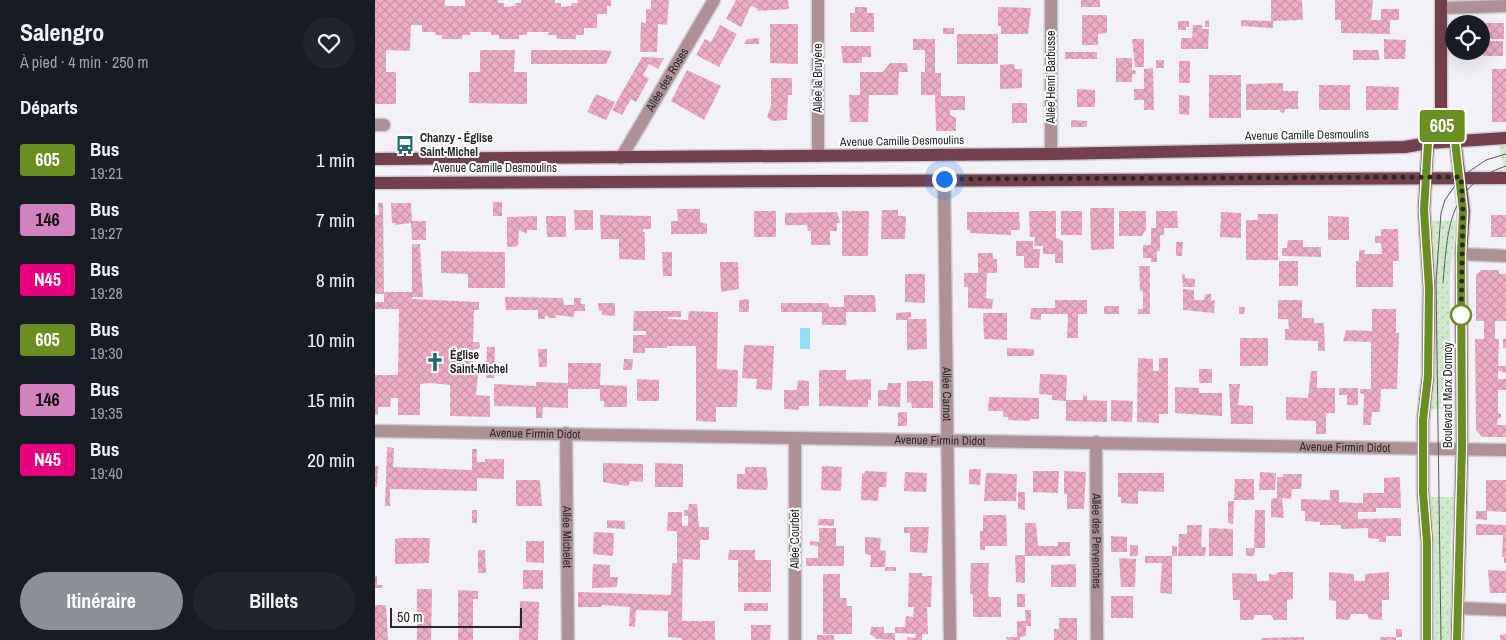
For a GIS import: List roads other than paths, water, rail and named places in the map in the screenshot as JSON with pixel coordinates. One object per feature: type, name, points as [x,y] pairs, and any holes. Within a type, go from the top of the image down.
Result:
[{"type":"main road","points":[[1428,143],[1441,126],[1441,4]]},
{"type":"main road","points":[[1441,126],[1455,141]]},
{"type":"main road","name":"Avenue Camille Desmoulins","points":[[375,159],[1051,154],[1405,147],[1428,143],[1506,138]]},
{"type":"main road","name":"Boulevard Marx Dormoy","points":[[1455,141],[1461,177],[1463,211],[1461,254],[1462,448],[1457,640]]},
{"type":"main road","name":"Boulevard Marx Dormoy","points":[[1427,640],[1427,542],[1423,492],[1423,420],[1428,376],[1428,307],[1424,210],[1428,143]]},
{"type":"main road","name":"Avenue Camille Desmoulins","points":[[375,183],[1506,178]]},
{"type":"street","name":"Allée des Roses","points":[[621,158],[714,0]]},
{"type":"street","name":"Allée la Bruyère","points":[[818,0],[818,156]]},
{"type":"street","name":"Allée Henri Barbusse","points":[[1051,0],[1051,154]]},
{"type":"street","points":[[1441,4],[1506,6]]},
{"type":"street","name":"Allée Carnot","points":[[944,179],[950,640]]},
{"type":"street","points":[[1461,254],[1506,256]]},
{"type":"street","name":"Avenue Firmin Didot","points":[[375,431],[1506,450]]},
{"type":"street","name":"Allée Michelet","points":[[567,433],[568,640]]},
{"type":"street","name":"Allée Courbet","points":[[795,438],[795,640]]},
{"type":"street","name":"Allée des Pervenches","points":[[1096,442],[1097,640]]},
{"type":"street","points":[[1459,608],[1506,610]]},
{"type":"water","points":[[800,328],[810,328],[810,349],[800,349]]},
{"type":"tram line","points":[[1441,640],[1436,282],[1441,213],[1445,200],[1461,177],[1486,160],[1506,154]]},
{"type":"tram line","points":[[1443,283],[1450,228],[1454,212],[1461,198],[1472,185],[1506,166]]},
{"type":"place","name":"Chanzy - Église Saint-Michel","points":[[405,145]]},
{"type":"place","name":"Église Saint-Michel","points":[[435,362]]}]
